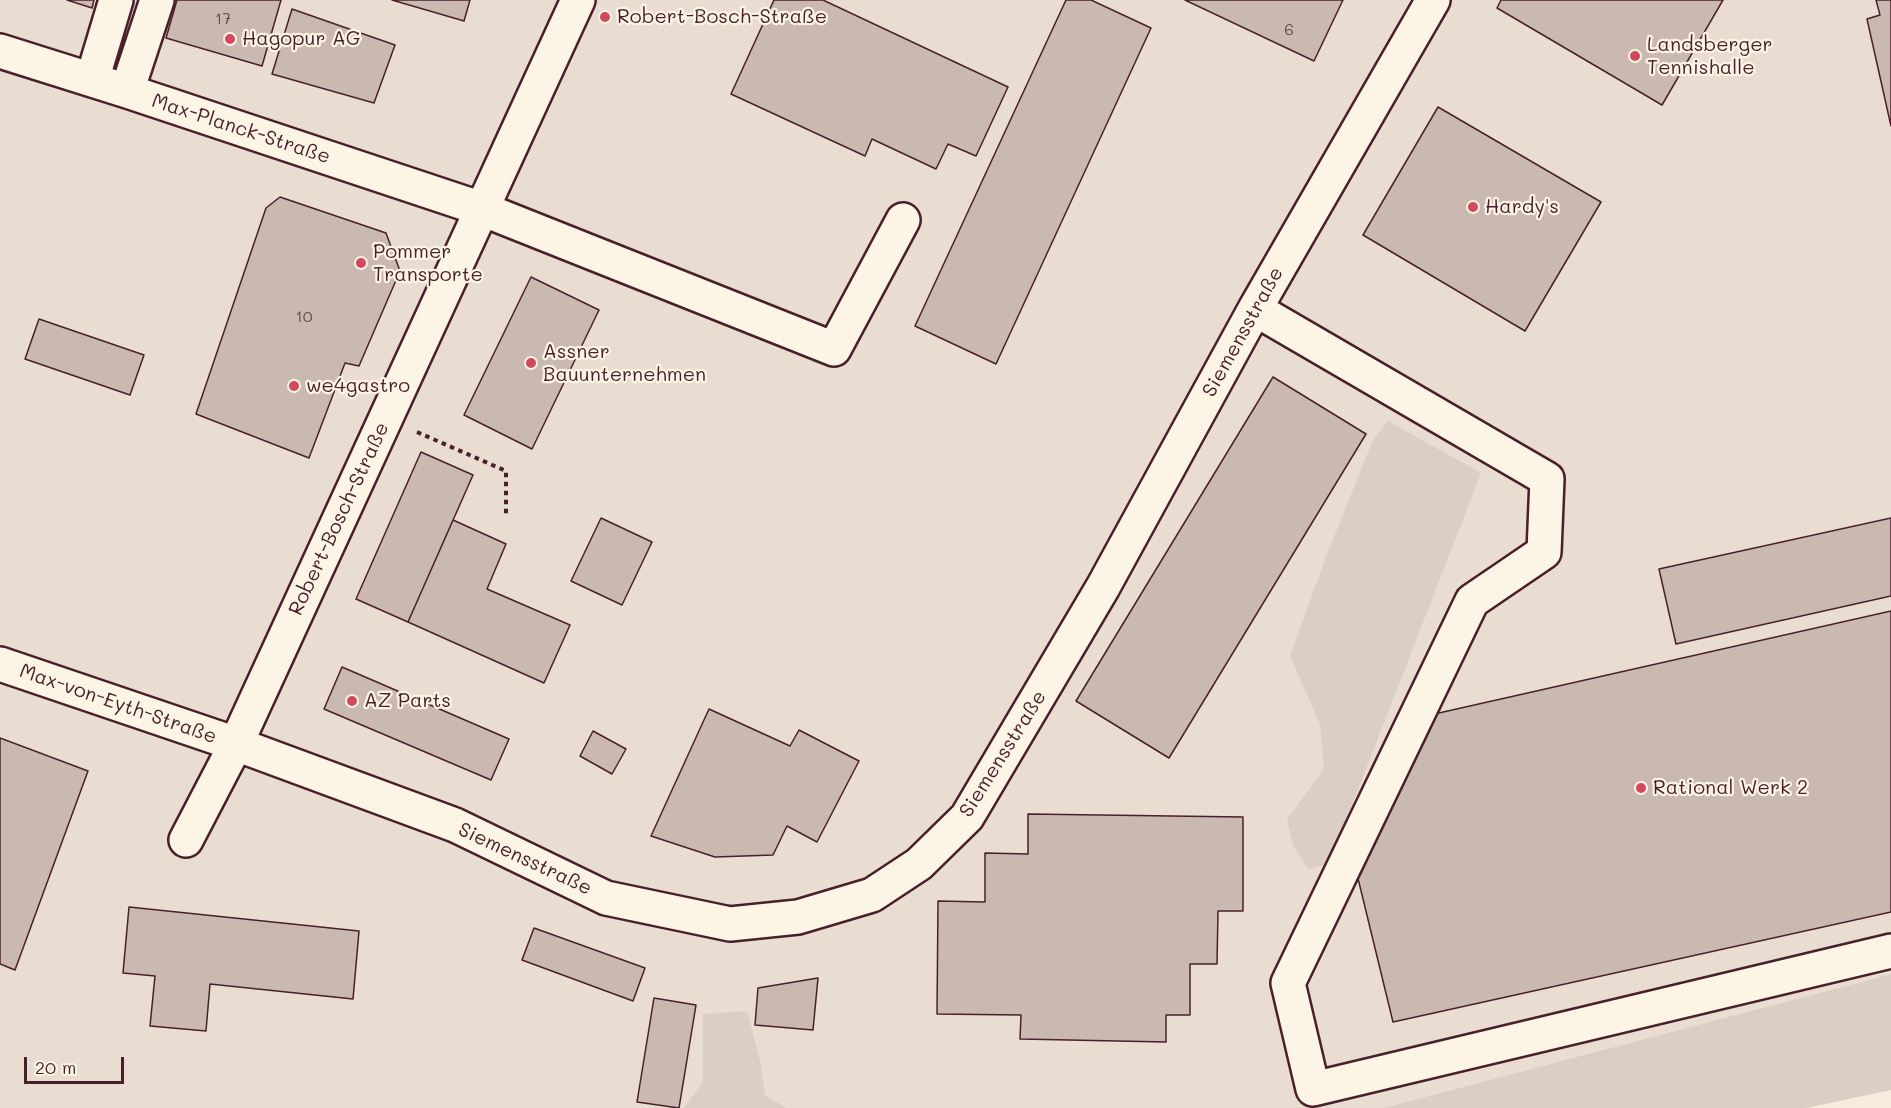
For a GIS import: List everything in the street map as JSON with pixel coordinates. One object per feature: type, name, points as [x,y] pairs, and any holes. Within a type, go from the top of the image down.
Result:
[{"type":"street","points":[[92,80],[116,0]]},
{"type":"street","points":[[127,91],[157,0]]},
{"type":"street","name":"Robert-Bosch-Straße","points":[[186,840],[236,744],[578,0]]},
{"type":"street","name":"Siemensstraße","points":[[236,744],[455,825],[606,897],[730,924],[798,917],[872,895],[919,864],[967,817],[1103,587],[1255,309],[1433,0]]},
{"type":"street","name":"Max-Planck-Straße","points":[[0,51],[482,209],[834,350],[903,220]]},
{"type":"street","points":[[1255,309],[1548,479],[1544,552],[1472,601],[1288,983],[1313,1089],[1891,951]]},
{"type":"street","name":"Max-von-Eyth-Straße","points":[[0,664],[236,744]]},
{"type":"path","points":[[386,418],[506,471],[506,517]]},
{"type":"shaded area","points":[[0,0],[1891,0],[1891,974],[1386,1108],[0,1108]]},
{"type":"shaded area","points":[[1388,421],[1481,473],[1329,864],[1309,869],[1293,845],[1287,820],[1324,768],[1320,724],[1290,656],[1326,557],[1373,440]]},
{"type":"shaded area","points":[[1891,974],[1891,1090],[1806,1108],[1384,1108]]},
{"type":"shaded area","points":[[747,1011],[760,1061],[765,1095],[786,1108],[684,1108],[703,1082],[703,1014]]},
{"type":"building","points":[[67,0],[94,0],[92,8]]},
{"type":"building","points":[[177,0],[281,0],[262,66],[166,38]]},
{"type":"building","points":[[392,0],[470,0],[464,21]]},
{"type":"building","points":[[774,0],[823,0],[1008,87],[976,156],[948,144],[936,169],[872,139],[865,156],[731,94]]},
{"type":"building","points":[[1066,0],[1091,0],[1151,28],[996,364],[915,326]]},
{"type":"building","points":[[1185,0],[1343,0],[1314,61]]},
{"type":"building","name":"Landsberger Tennishalle","points":[[1501,0],[1723,0],[1662,105],[1497,8]]},
{"type":"building","points":[[1876,0],[1891,0],[1891,126],[1867,19],[1880,15]]},
{"type":"building","points":[[292,9],[395,45],[374,103],[272,74]]},
{"type":"building","points":[[1438,107],[1601,202],[1525,331],[1363,235]]},
{"type":"building","points":[[280,197],[386,233],[400,271],[359,366],[345,363],[309,458],[196,414],[266,208]]},
{"type":"building","name":"Assner Bauunternehmen","points":[[531,277],[599,310],[532,449],[464,415]]},
{"type":"building","points":[[39,319],[144,355],[130,395],[25,359]]},
{"type":"building","points":[[1273,377],[1366,434],[1169,758],[1076,701]]},
{"type":"building","points":[[421,452],[473,475],[408,622],[356,599]]},
{"type":"building","points":[[601,518],[652,542],[622,605],[571,581]]},
{"type":"building","points":[[1891,518],[1891,596],[1676,644],[1659,569]]},
{"type":"building","points":[[453,520],[506,544],[487,589],[570,625],[544,683],[408,622]]},
{"type":"building","name":"Rational Werk 2","points":[[1891,611],[1891,912],[1393,1022],[1354,862],[1430,715]]},
{"type":"building","points":[[342,667],[509,739],[491,780],[324,709]]},
{"type":"building","points":[[709,709],[790,746],[799,730],[859,761],[817,842],[787,826],[773,855],[715,857],[651,836]]},
{"type":"building","points":[[593,731],[626,749],[612,774],[580,756]]},
{"type":"building","points":[[0,738],[88,771],[15,970],[0,964]]},
{"type":"building","points":[[1028,814],[1243,817],[1243,911],[1218,911],[1217,964],[1190,964],[1190,1015],[1166,1015],[1166,1042],[1020,1039],[1021,1015],[937,1014],[938,901],[985,902],[985,853],[1028,854]]},
{"type":"building","points":[[129,907],[359,931],[353,999],[210,984],[206,1031],[150,1026],[155,976],[123,973]]},
{"type":"building","points":[[534,928],[645,968],[633,1001],[522,960]]},
{"type":"building","points":[[818,978],[813,1030],[755,1025],[758,988]]},
{"type":"building","points":[[654,998],[696,1005],[679,1108],[637,1102]]},
{"type":"place","name":"Robert-Bosch-Straße","points":[[605,17]]},
{"type":"place","name":"Hagopur AG","points":[[230,39]]},
{"type":"place","name":"Landsberger Tennishalle","points":[[1635,56]]},
{"type":"place","name":"Hardy's","points":[[1473,207]]},
{"type":"place","name":"Pommer Transporte","points":[[361,263]]},
{"type":"place","name":"Assner Bauunternehmen","points":[[531,363]]},
{"type":"place","name":"we4gastro","points":[[294,386]]},
{"type":"place","name":"AZ Parts","points":[[352,701]]},
{"type":"place","name":"Rational Werk 2","points":[[1641,788]]}]
